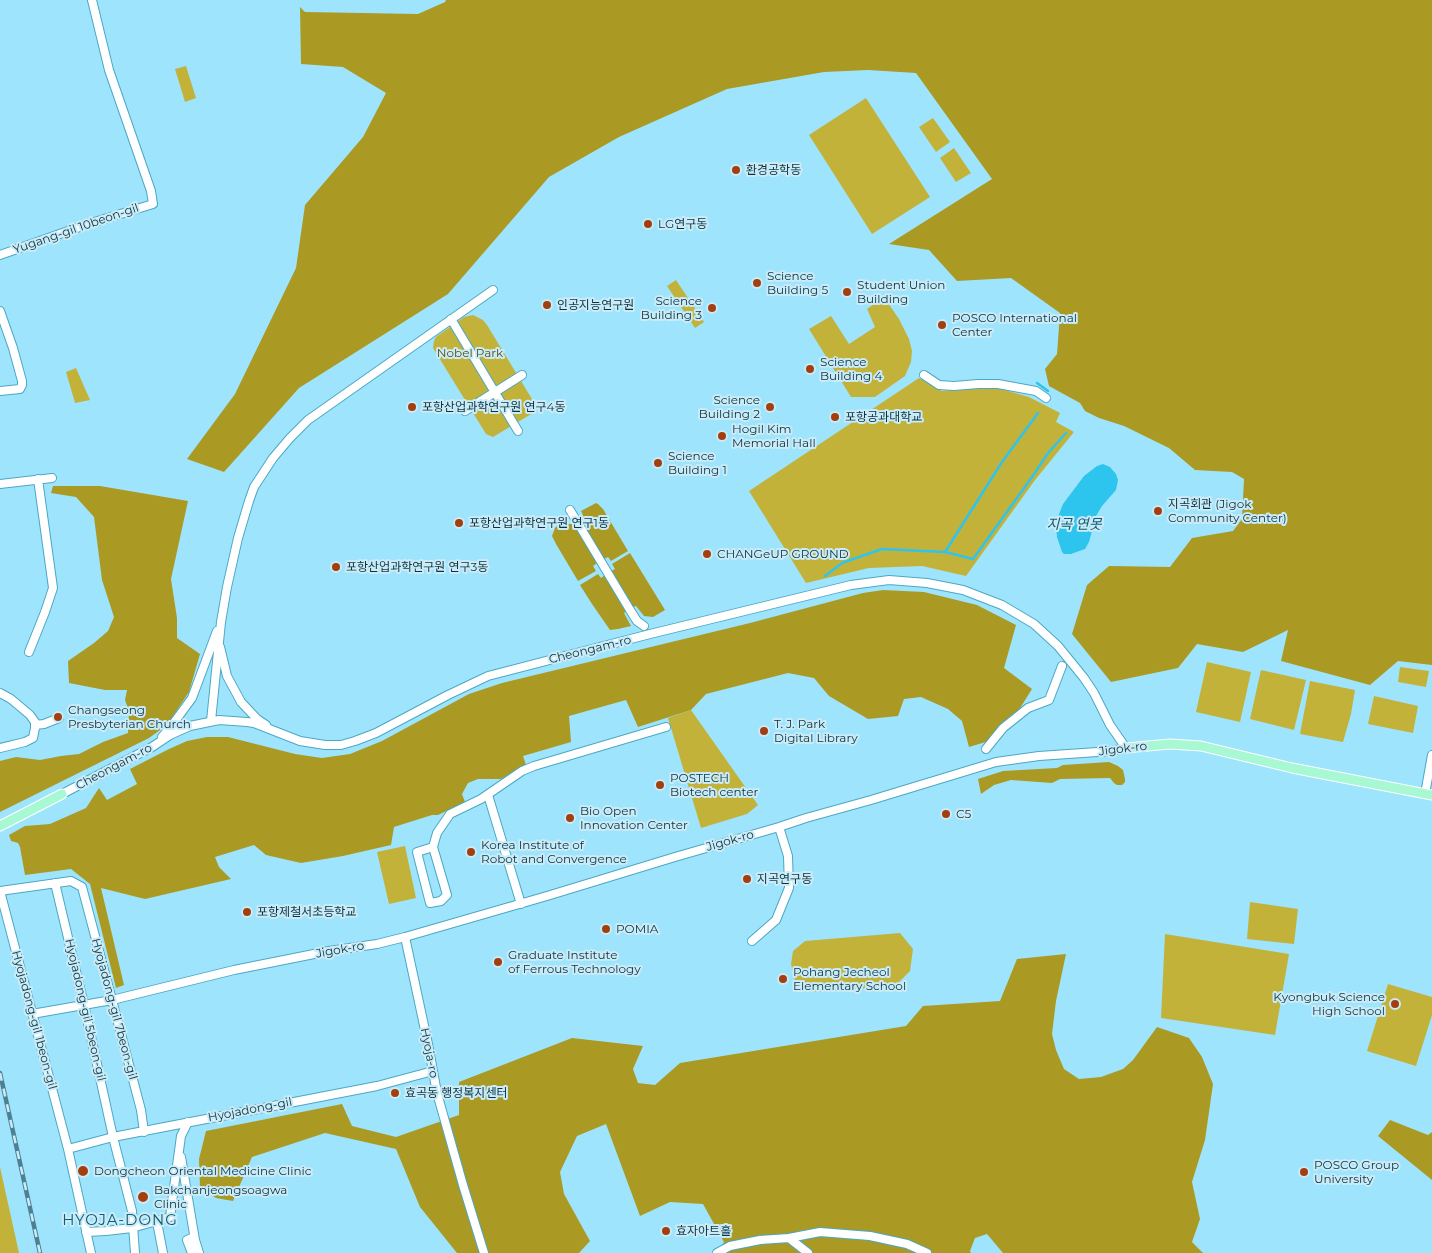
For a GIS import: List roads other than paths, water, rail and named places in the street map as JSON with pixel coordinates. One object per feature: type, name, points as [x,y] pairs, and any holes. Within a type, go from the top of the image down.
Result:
[{"type":"main road","name":"Jigok-ro","points":[[1126,748],[1170,744],[1200,746],[1292,768],[1429,794]]},
{"type":"main road","name":"Cheongam-ro","points":[[0,826],[62,794]]},
{"type":"street","name":"Yugang-gil 10beon-gil","points":[[0,255],[88,224],[153,204],[109,70],[92,0]]},
{"type":"street","points":[[211,721],[219,638],[227,587],[246,510],[254,488],[273,458],[308,420],[493,290]]},
{"type":"street","points":[[0,311],[4,333],[21,377],[22,386],[20,390],[0,391]]},
{"type":"street","points":[[451,319],[518,430]]},
{"type":"street","points":[[465,411],[522,375]]},
{"type":"street","points":[[924,375],[939,384],[954,386],[998,384],[1036,392],[1046,398]]},
{"type":"street","points":[[0,484],[52,478]]},
{"type":"street","points":[[29,652],[46,612],[53,588],[38,479]]},
{"type":"street","points":[[570,510],[637,621],[644,626]]},
{"type":"street","name":"Cheongam-ro","points":[[62,794],[186,728],[211,721],[226,720],[254,724],[300,741],[340,745],[376,733],[488,676],[650,634],[851,586],[889,580],[927,582],[963,590],[1002,605],[1034,624],[1058,646],[1084,678],[1110,725],[1126,748]]},
{"type":"street","points":[[152,747],[170,728],[192,698],[221,622]]},
{"type":"street","points":[[219,638],[227,676],[241,702],[257,719],[283,735]]},
{"type":"street","points":[[986,749],[1003,728],[1028,708],[1048,700],[1062,666]]},
{"type":"street","points":[[0,693],[30,715],[35,722],[32,738],[25,742],[0,748]]},
{"type":"street","points":[[35,725],[44,724],[59,718]]},
{"type":"street","points":[[433,846],[417,852],[430,903],[441,901],[447,896],[433,846],[437,833],[450,814],[488,795],[522,771],[534,766],[666,727]]},
{"type":"street","name":"Jigok-ro","points":[[32,1014],[112,1000],[236,969],[377,944],[405,937],[996,762],[1126,748]]},
{"type":"street","points":[[1429,794],[1432,755]]},
{"type":"street","points":[[488,795],[521,904]]},
{"type":"street","points":[[752,941],[776,920],[789,888],[788,856],[779,827]]},
{"type":"street","name":"Hyojadong-gil 7beon-gil","points":[[55,883],[71,881],[82,887],[141,1110],[144,1132]]},
{"type":"street","points":[[0,891],[55,883]]},
{"type":"street","name":"Hyojadong-gil 5beon-gil","points":[[55,883],[113,1137],[132,1211],[135,1253]]},
{"type":"street","name":"Hyojadong-gil 1beon-gil","points":[[0,891],[68,1148],[90,1253]]},
{"type":"street","name":"Hyoja-ro","points":[[405,937],[437,1093],[484,1253]]},
{"type":"street","name":"Hyojadong-gil","points":[[68,1148],[188,1122],[378,1086],[433,1071]]},
{"type":"street","points":[[86,1232],[132,1228],[170,1217],[181,1136],[188,1122]]},
{"type":"street","points":[[180,1148],[194,1237],[199,1253]]},
{"type":"street","points":[[157,1222],[163,1253]]},
{"type":"street","points":[[718,1253],[730,1246],[820,1232],[870,1236],[906,1244],[927,1253]]},
{"type":"street","points":[[192,1253],[188,1240],[194,1237]]},
{"type":"street","points":[[789,1238],[808,1253]]},
{"type":"water","name":"지곡 연못","points":[[1103,464],[1110,467],[1116,474],[1118,480],[1116,490],[1096,516],[1089,542],[1085,549],[1071,554],[1064,554],[1057,537],[1056,526],[1063,504],[1084,476],[1097,466]]},
{"type":"waterway","points":[[1037,383],[1048,391]]},
{"type":"waterway","points":[[945,552],[1002,462],[1038,413]]},
{"type":"waterway","points":[[825,576],[842,563],[882,549],[945,552],[973,559],[1048,453],[1066,433]]},
{"type":"railway","points":[[0,1073],[40,1253]]},
{"type":"place","name":"환경공학동","points":[[736,170]]},
{"type":"place","name":"LG연구동","points":[[648,224]]},
{"type":"place","name":"Science Building 5","points":[[757,283]]},
{"type":"place","name":"Student Union Building","points":[[847,292]]},
{"type":"place","name":"인공지능연구원","points":[[547,305]]},
{"type":"place","name":"Science Building 3","points":[[712,308]]},
{"type":"place","name":"POSCO International Center","points":[[942,325]]},
{"type":"place","name":"Science Building 4","points":[[810,369]]},
{"type":"place","name":"포항산업과학연구원 연구4동","points":[[412,407]]},
{"type":"place","name":"Science Building 2","points":[[770,407]]},
{"type":"place","name":"포항공과대학교","points":[[835,417]]},
{"type":"place","name":"Hogil Kim Memorial Hall","points":[[722,436]]},
{"type":"place","name":"Science Building 1","points":[[658,463]]},
{"type":"place","name":"지곡회관 (Jigok Community Center)","points":[[1158,511]]},
{"type":"place","name":"포항산업과학연구원 연구1동","points":[[459,523]]},
{"type":"place","name":"CHANGeUP GROUND","points":[[707,554]]},
{"type":"place","name":"포항산업과학연구원 연구3동","points":[[336,567]]},
{"type":"place","name":"Changseong Presbyterian Church","points":[[58,717]]},
{"type":"place","name":"T. J. Park Digital Library","points":[[764,731]]},
{"type":"place","name":"POSTECH Biotech center","points":[[660,785]]},
{"type":"place","name":"C5","points":[[946,814]]},
{"type":"place","name":"Bio Open Innovation Center","points":[[570,818]]},
{"type":"place","name":"Korea Institute of Robot and Convergence","points":[[471,852]]},
{"type":"place","name":"지곡연구동","points":[[747,879]]},
{"type":"place","name":"포항제철서초등학교","points":[[247,912]]},
{"type":"place","name":"POMIA","points":[[606,929]]},
{"type":"place","name":"Graduate Institute of Ferrous Technology","points":[[498,962]]},
{"type":"place","name":"Pohang Jecheol Elementary School","points":[[783,979]]},
{"type":"place","name":"Kyongbuk Science High School","points":[[1395,1004]]},
{"type":"place","name":"효곡동 행정복지센터","points":[[395,1093]]},
{"type":"place","name":"Dongcheon Oriental Medicine Clinic","points":[[83,1171]]},
{"type":"place","name":"POSCO Group University","points":[[1304,1172]]},
{"type":"place","name":"Bakchanjeongsoagwa Clinic","points":[[143,1197]]},
{"type":"place","name":"효자아트홀","points":[[666,1231]]},
{"type":"district","name":"HYOJA-DONG","points":[[120,1221]]},
{"type":"park label","name":"Nobel Park","points":[[470,353]]}]
